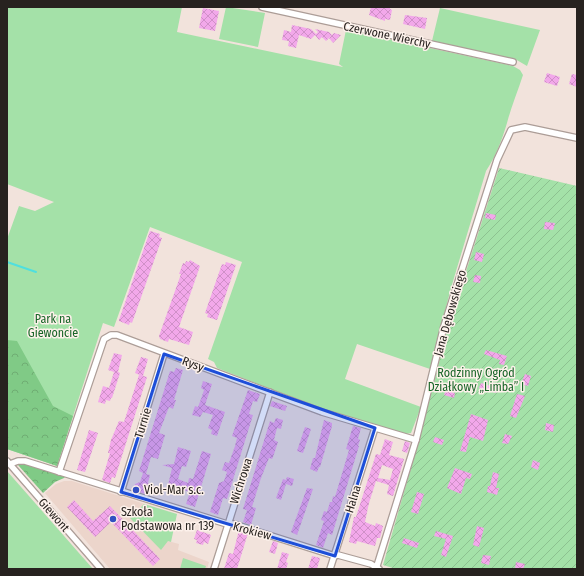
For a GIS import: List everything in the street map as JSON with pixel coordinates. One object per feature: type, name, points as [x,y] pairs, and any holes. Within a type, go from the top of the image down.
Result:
[{"type":"street","name":"Czerwone Wierchy","points":[[262,7],[513,62]]},
{"type":"street","name":"Jana Dębowskiego","points":[[377,569],[416,440],[444,326],[497,160],[511,130],[525,127],[577,138]]},
{"type":"street","name":"Rysy","points":[[59,472],[104,339],[111,335],[117,335],[164,354],[322,412],[416,440]]},
{"type":"street","name":"Turnie","points":[[121,492],[164,354]]},
{"type":"street","name":"Wichrowa","points":[[214,569],[270,392]]},
{"type":"street","name":"Halna","points":[[330,569],[374,428]]},
{"type":"street","name":"Krokiew","points":[[8,463],[21,461],[227,524],[234,524],[335,556],[338,555],[371,564],[377,569]]},
{"type":"street","name":"Giewont","points":[[8,463],[101,569]]},
{"type":"highlighted area","points":[[164,354],[375,428],[335,556],[121,492]]},
{"type":"shaded area","name":"Szkoła Podstawowa nr 139","points":[[64,481],[72,481],[167,511],[168,541],[179,544],[178,550],[209,562],[207,569],[110,569],[45,493],[56,484]]},
{"type":"green space","name":"Park na Giewoncie","points":[[7,7],[182,7],[177,32],[343,67],[339,64],[346,30],[513,66],[520,70],[523,75],[501,142],[486,171],[451,288],[430,369],[357,344],[345,379],[421,407],[411,433],[406,434],[325,410],[217,368],[214,362],[208,359],[242,262],[150,227],[114,327],[103,323],[57,466],[7,449],[7,239],[19,206],[35,211],[54,202],[7,184]]},
{"type":"green space","points":[[226,7],[265,13],[258,47],[219,39]]},
{"type":"green space","points":[[440,8],[540,30],[527,66],[515,59],[432,41]]},
{"type":"green space","name":"Rodzinny Ogród Działkowy „Limba” I","points":[[499,168],[577,186],[577,569],[396,569],[383,565],[419,440],[447,331]]},
{"type":"green space","points":[[7,340],[17,341],[53,406],[73,416],[57,466],[7,449]]},
{"type":"green space","points":[[21,463],[65,477],[55,482],[43,493],[18,465]]},
{"type":"green space","points":[[7,471],[93,569],[7,569]]},
{"type":"green space","points":[[144,504],[177,514],[171,542],[168,541],[161,550],[130,518]]},
{"type":"green space","points":[[183,558],[206,566],[205,569],[180,569]]},
{"type":"building","points":[[371,7],[390,7],[392,10],[390,20],[385,19],[385,21],[369,15]]},
{"type":"building","points":[[203,8],[219,11],[215,31],[199,28]]},
{"type":"building","points":[[405,15],[427,18],[425,29],[403,24]]},
{"type":"building","points":[[292,25],[311,29],[316,34],[318,32],[315,29],[329,32],[332,35],[326,41],[322,37],[319,40],[315,35],[311,39],[299,35],[296,48],[288,46],[289,41],[282,40],[284,30],[291,32]]},
{"type":"building","points":[[334,33],[341,35],[333,43],[329,38]]},
{"type":"building","points":[[547,73],[560,77],[557,86],[544,82]]},
{"type":"building","points":[[572,74],[577,75],[577,87],[569,84]]},
{"type":"building","points":[[486,213],[496,215],[495,220],[485,218]]},
{"type":"building","points":[[545,222],[555,223],[553,230],[544,229]]},
{"type":"building","points":[[150,231],[160,234],[159,237],[162,238],[132,323],[130,322],[129,325],[119,320]]},
{"type":"building","points":[[476,252],[484,254],[482,262],[474,260]]},
{"type":"building","points":[[190,260],[200,266],[179,327],[193,332],[189,345],[169,339],[168,342],[160,339],[159,336],[181,274],[179,274],[183,263],[185,264],[186,261],[189,262]]},
{"type":"building","points":[[226,262],[236,265],[217,320],[207,317],[208,314],[205,313],[222,264],[225,265]]},
{"type":"building","points":[[475,275],[481,276],[480,283],[473,282]]},
{"type":"building","points":[[486,350],[507,356],[504,365],[499,364],[500,360],[484,354]]},
{"type":"building","points":[[114,353],[122,355],[118,372],[120,373],[112,398],[110,401],[106,400],[105,404],[98,402],[103,386],[109,388],[114,372],[108,370]]},
{"type":"building","points":[[141,357],[148,359],[143,376],[147,377],[115,478],[112,477],[110,483],[102,480],[110,453],[108,453],[111,440],[119,421],[124,422],[139,375],[142,376],[135,373]]},
{"type":"building","points":[[176,368],[183,370],[174,400],[176,400],[173,409],[169,407],[159,433],[165,435],[158,459],[151,457],[146,474],[150,475],[148,483],[151,484],[148,495],[133,490],[135,484],[140,482],[143,473],[139,471],[170,371],[174,372]]},
{"type":"building","points":[[525,374],[531,376],[528,386],[521,384]]},
{"type":"building","points":[[203,381],[212,384],[205,405],[225,412],[217,436],[211,434],[212,430],[208,428],[213,415],[203,412],[200,417],[192,415],[195,406],[198,407],[204,390],[201,388]]},
{"type":"building","points":[[481,383],[497,388],[496,393],[479,388]]},
{"type":"building","points":[[248,390],[260,394],[257,402],[253,401],[249,414],[253,415],[227,499],[223,498],[218,515],[210,512],[219,483],[224,481],[227,472],[222,470],[225,462],[229,463],[235,446],[237,438],[232,436]]},
{"type":"building","points":[[446,390],[455,393],[454,398],[444,395]]},
{"type":"building","points":[[517,394],[525,396],[516,418],[510,416]]},
{"type":"building","points":[[272,401],[287,406],[285,411],[270,406]]},
{"type":"building","points":[[471,414],[488,420],[483,441],[470,437],[466,452],[460,451]]},
{"type":"building","points":[[276,418],[283,420],[281,429],[277,428],[274,440],[278,442],[273,457],[272,459],[269,458],[261,478],[252,507],[256,508],[251,525],[243,522],[247,510],[243,509],[270,421],[274,423]]},
{"type":"building","points":[[324,420],[332,423],[332,426],[320,467],[317,472],[310,469],[313,458],[315,458]]},
{"type":"building","points":[[546,423],[554,425],[553,432],[545,430]]},
{"type":"building","points":[[353,426],[361,428],[358,439],[360,440],[359,446],[332,535],[328,533],[323,548],[316,545],[324,521],[321,520],[324,511],[327,512],[330,502],[332,502],[333,496],[335,497],[349,450],[346,449]]},
{"type":"building","points":[[305,427],[311,429],[303,453],[297,451]]},
{"type":"building","points":[[89,430],[98,433],[85,472],[77,470]]},
{"type":"building","points":[[505,434],[512,436],[508,444],[502,443]]},
{"type":"building","points":[[435,437],[444,440],[442,445],[433,442]]},
{"type":"building","points":[[385,439],[393,442],[389,455],[404,459],[393,496],[387,494],[389,485],[376,481],[369,503],[365,522],[375,526],[376,523],[383,526],[380,538],[377,538],[375,546],[357,541],[356,544],[349,542],[354,517],[356,517],[376,454],[380,455]],"holes":[[[382,465],[393,469],[390,480],[378,478]]]},
{"type":"building","points":[[405,441],[410,443],[407,453],[402,451]]},
{"type":"building","points":[[178,447],[191,451],[186,467],[182,466],[178,479],[188,483],[189,478],[193,479],[202,451],[211,454],[195,507],[186,504],[190,492],[168,485],[172,468],[162,465],[174,464]]},
{"type":"building","points":[[533,460],[540,463],[538,470],[531,467]]},
{"type":"building","points":[[455,468],[472,474],[470,479],[466,478],[461,494],[447,488]]},
{"type":"building","points":[[493,472],[499,474],[496,488],[499,488],[497,495],[487,492]]},
{"type":"building","points":[[287,477],[294,479],[292,486],[286,484],[281,500],[276,498],[283,479],[286,480]]},
{"type":"building","points":[[307,488],[313,489],[297,535],[291,532]]},
{"type":"building","points":[[417,492],[424,494],[418,514],[411,512]]},
{"type":"building","points":[[74,500],[93,521],[110,506],[160,559],[153,566],[111,522],[95,537],[67,507]]},
{"type":"building","points":[[477,526],[484,528],[479,547],[473,545]]},
{"type":"building","points":[[197,530],[211,535],[208,544],[204,542],[203,545],[196,543],[197,540],[194,539]]},
{"type":"building","points":[[239,530],[248,533],[237,569],[224,569],[229,553],[233,554]]},
{"type":"building","points":[[436,531],[453,536],[446,557],[441,555],[446,539],[434,536]]},
{"type":"building","points":[[404,538],[419,543],[417,548],[402,543]]},
{"type":"building","points":[[273,541],[278,543],[275,554],[269,552]]},
{"type":"building","points":[[282,552],[289,554],[286,562],[288,563],[286,569],[277,569]]},
{"type":"building","points":[[483,555],[491,556],[489,565],[481,563]]},
{"type":"building","points":[[312,556],[320,558],[317,569],[308,569]]},
{"type":"building","points":[[516,562],[525,564],[523,569],[515,569]]},
{"type":"waterway","points":[[7,262],[36,272]]},
{"type":"place","name":"Viol-Mar s.c.","points":[[136,490]]},
{"type":"place","name":"Szkoła Podstawowa nr 139","points":[[113,519]]}]
